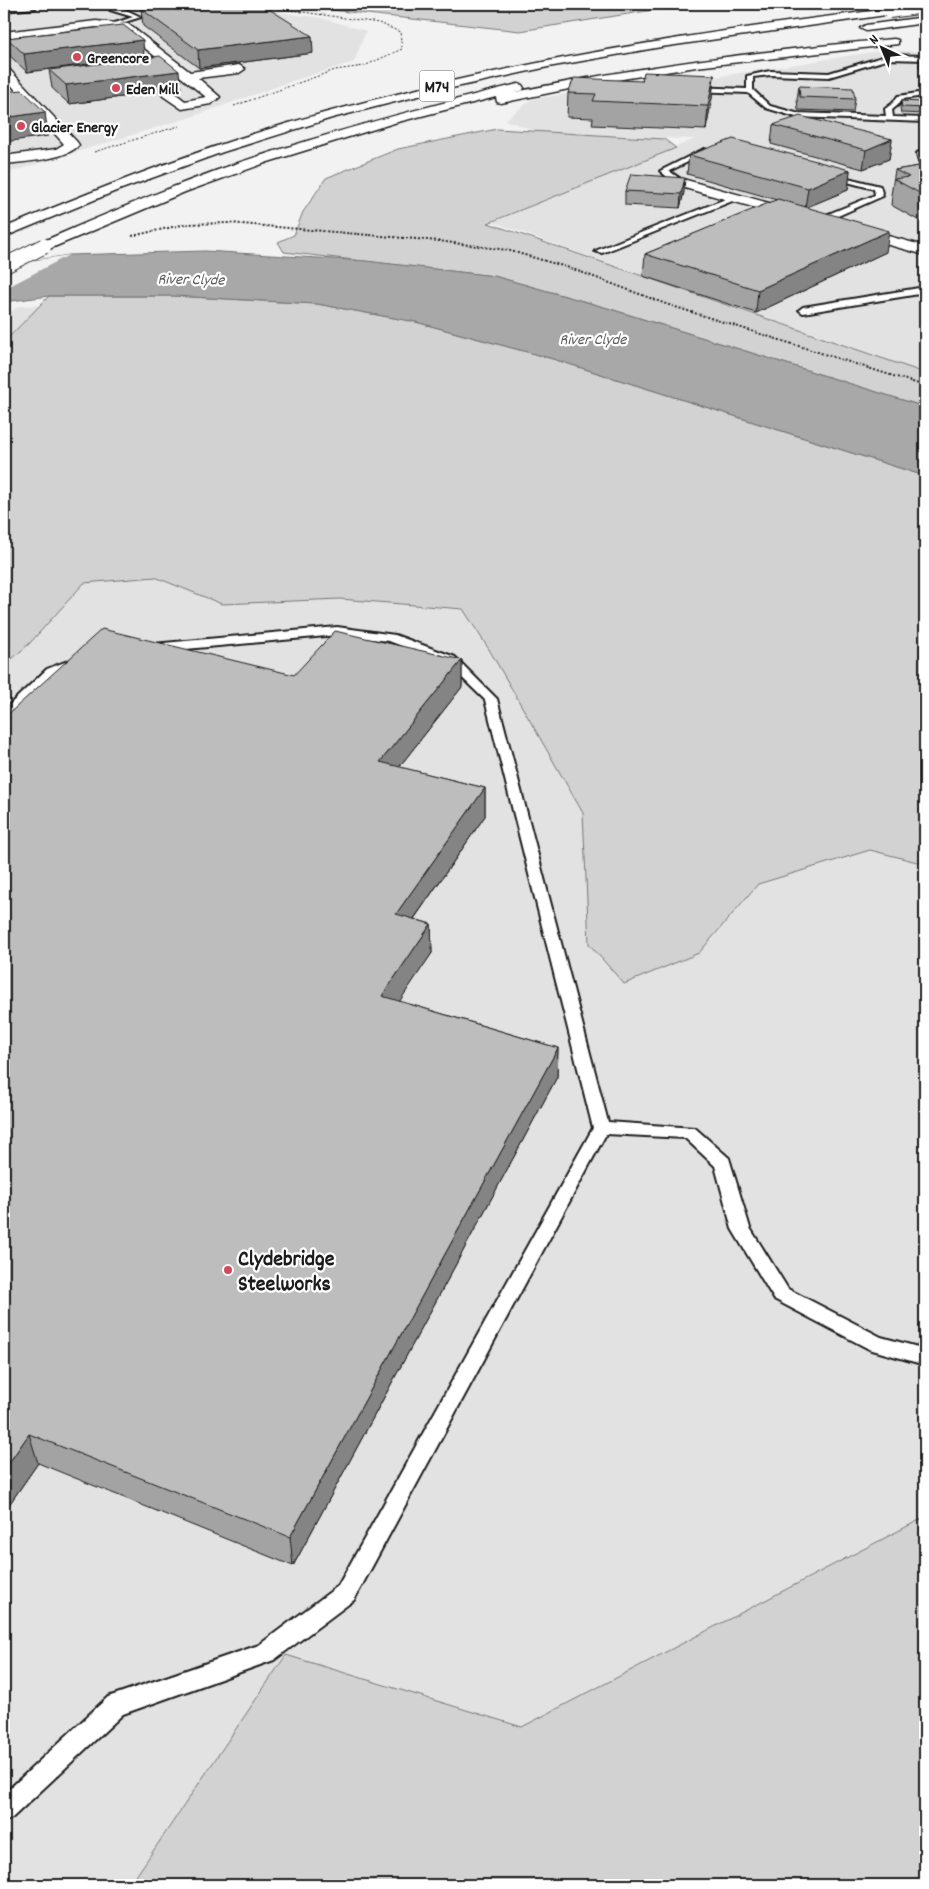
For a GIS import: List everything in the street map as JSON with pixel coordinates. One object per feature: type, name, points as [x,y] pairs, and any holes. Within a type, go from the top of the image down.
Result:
[{"type":"main road","name":"M74","points":[[182,160],[293,123],[417,90],[636,47],[925,7]]},
{"type":"main road","points":[[800,36],[919,21]]},
{"type":"main road","points":[[4,35],[83,25],[117,24],[128,28],[131,35],[174,65],[213,99],[182,105],[167,93]]},
{"type":"main road","name":"M74","points":[[325,140],[528,93],[652,70],[734,59],[908,41]]},
{"type":"main road","name":"M74","points":[[4,266],[44,246],[180,189],[325,140],[424,110],[551,80],[655,59],[761,42]]},
{"type":"main road","points":[[157,67],[174,65]]},
{"type":"main road","points":[[188,76],[239,69]]},
{"type":"main road","points":[[4,70],[32,104],[72,145],[60,152],[4,160]]},
{"type":"main road","name":"M74","points":[[4,233],[57,208],[290,118],[372,90]]},
{"type":"main road","points":[[679,182],[925,251]]},
{"type":"lane","points":[[4,9],[33,8]]},
{"type":"lane","points":[[112,9],[122,10],[138,17],[117,24]]},
{"type":"lane","points":[[750,92],[750,76],[770,73],[829,74],[889,57],[925,58]]},
{"type":"lane","points":[[683,89],[750,92],[768,107],[796,115],[925,120]]},
{"type":"lane","points":[[890,118],[888,108],[896,104],[900,97],[925,94]]},
{"type":"lane","points":[[679,182],[664,171],[713,150]]},
{"type":"lane","points":[[925,151],[921,153],[922,160],[925,161]]},
{"type":"lane","points":[[819,221],[879,196],[877,188],[820,172]]},
{"type":"lane","points":[[599,251],[736,198]]},
{"type":"lane","points":[[803,310],[925,290]]},
{"type":"lane","points":[[4,1810],[116,1706],[266,1653],[346,1592],[601,1128],[491,699],[451,660],[391,638],[337,631],[132,650]]},
{"type":"lane","points":[[4,717],[51,672],[93,654]]},
{"type":"lane","points":[[601,1128],[689,1132],[723,1163],[741,1229],[781,1294],[876,1343],[925,1357]]},
{"type":"path","points":[[596,4],[606,6],[645,4]]},
{"type":"path","points":[[131,236],[186,224],[230,223],[439,241],[507,250],[570,268],[675,307],[925,386]]},
{"type":"shaded area","points":[[4,4],[216,4],[321,18],[366,31],[354,62],[295,80],[191,117],[4,174]]},
{"type":"shaded area","points":[[277,4],[711,4],[666,8],[520,31]]},
{"type":"shaded area","points":[[885,50],[925,52],[925,374],[773,323],[493,222],[695,139],[547,135],[505,120],[532,99],[628,85],[677,83]]},
{"type":"shaded area","points":[[497,129],[664,139],[676,148],[488,223],[925,373],[925,407],[604,307],[494,276],[284,252],[278,242],[294,235],[303,212],[326,178],[398,149]]},
{"type":"shaded area","points":[[49,296],[174,296],[317,304],[416,322],[553,359],[925,476],[925,864],[870,850],[758,884],[699,953],[624,984],[589,944],[583,813],[490,651],[463,609],[340,599],[222,604],[155,577],[84,583],[30,643],[4,666],[4,339],[9,337]]},
{"type":"shaded area","points":[[168,302],[925,486],[925,1885],[4,1885],[4,316],[19,306]]},
{"type":"shaded area","points":[[925,1517],[925,1885],[130,1885],[286,1655],[522,1727]]},
{"type":"water","name":"River Clyde","points":[[205,251],[366,261],[494,276],[604,307],[925,407],[925,476],[553,359],[416,322],[317,304],[174,296],[49,296],[4,302],[4,265],[69,255]]},
{"type":"pier","points":[[69,255],[4,289],[4,265]]},
{"type":"building","points":[[190,4],[261,4],[312,36],[198,50],[141,9]]},
{"type":"building","points":[[123,25],[143,40],[24,54],[7,38]]},
{"type":"building","points":[[921,53],[925,53],[925,64]]},
{"type":"building","points":[[160,56],[179,71],[66,85],[49,70]]},
{"type":"building","points":[[644,72],[714,75],[708,106],[593,101],[596,94],[568,93],[574,78],[642,81]]},
{"type":"building","points":[[799,86],[853,88],[855,99],[800,97]]},
{"type":"building","points":[[22,90],[45,112],[4,118],[4,92]]},
{"type":"building","points":[[901,101],[924,102],[925,108],[902,107]]},
{"type":"building","points":[[800,116],[892,139],[866,150],[773,125]]},
{"type":"building","points":[[733,139],[850,170],[808,188],[689,155]]},
{"type":"building","points":[[925,165],[925,196],[894,179],[909,177],[895,170]]},
{"type":"building","points":[[631,174],[685,178],[681,194],[625,191]]},
{"type":"building","points":[[778,199],[889,231],[758,290],[645,254]]},
{"type":"building","name":"Clydebridge Steelworks","points":[[102,629],[294,675],[335,631],[462,660],[380,762],[485,788],[396,914],[431,924],[382,996],[558,1048],[290,1537],[29,1434],[4,1470],[4,718]]},
{"type":"place","name":"Greencore","points":[[77,57]]},
{"type":"place","name":"Eden Mill","points":[[116,88]]},
{"type":"place","name":"Glacier Energy","points":[[21,126]]},
{"type":"place","name":"Clydebridge Steelworks","points":[[228,1270]]}]
